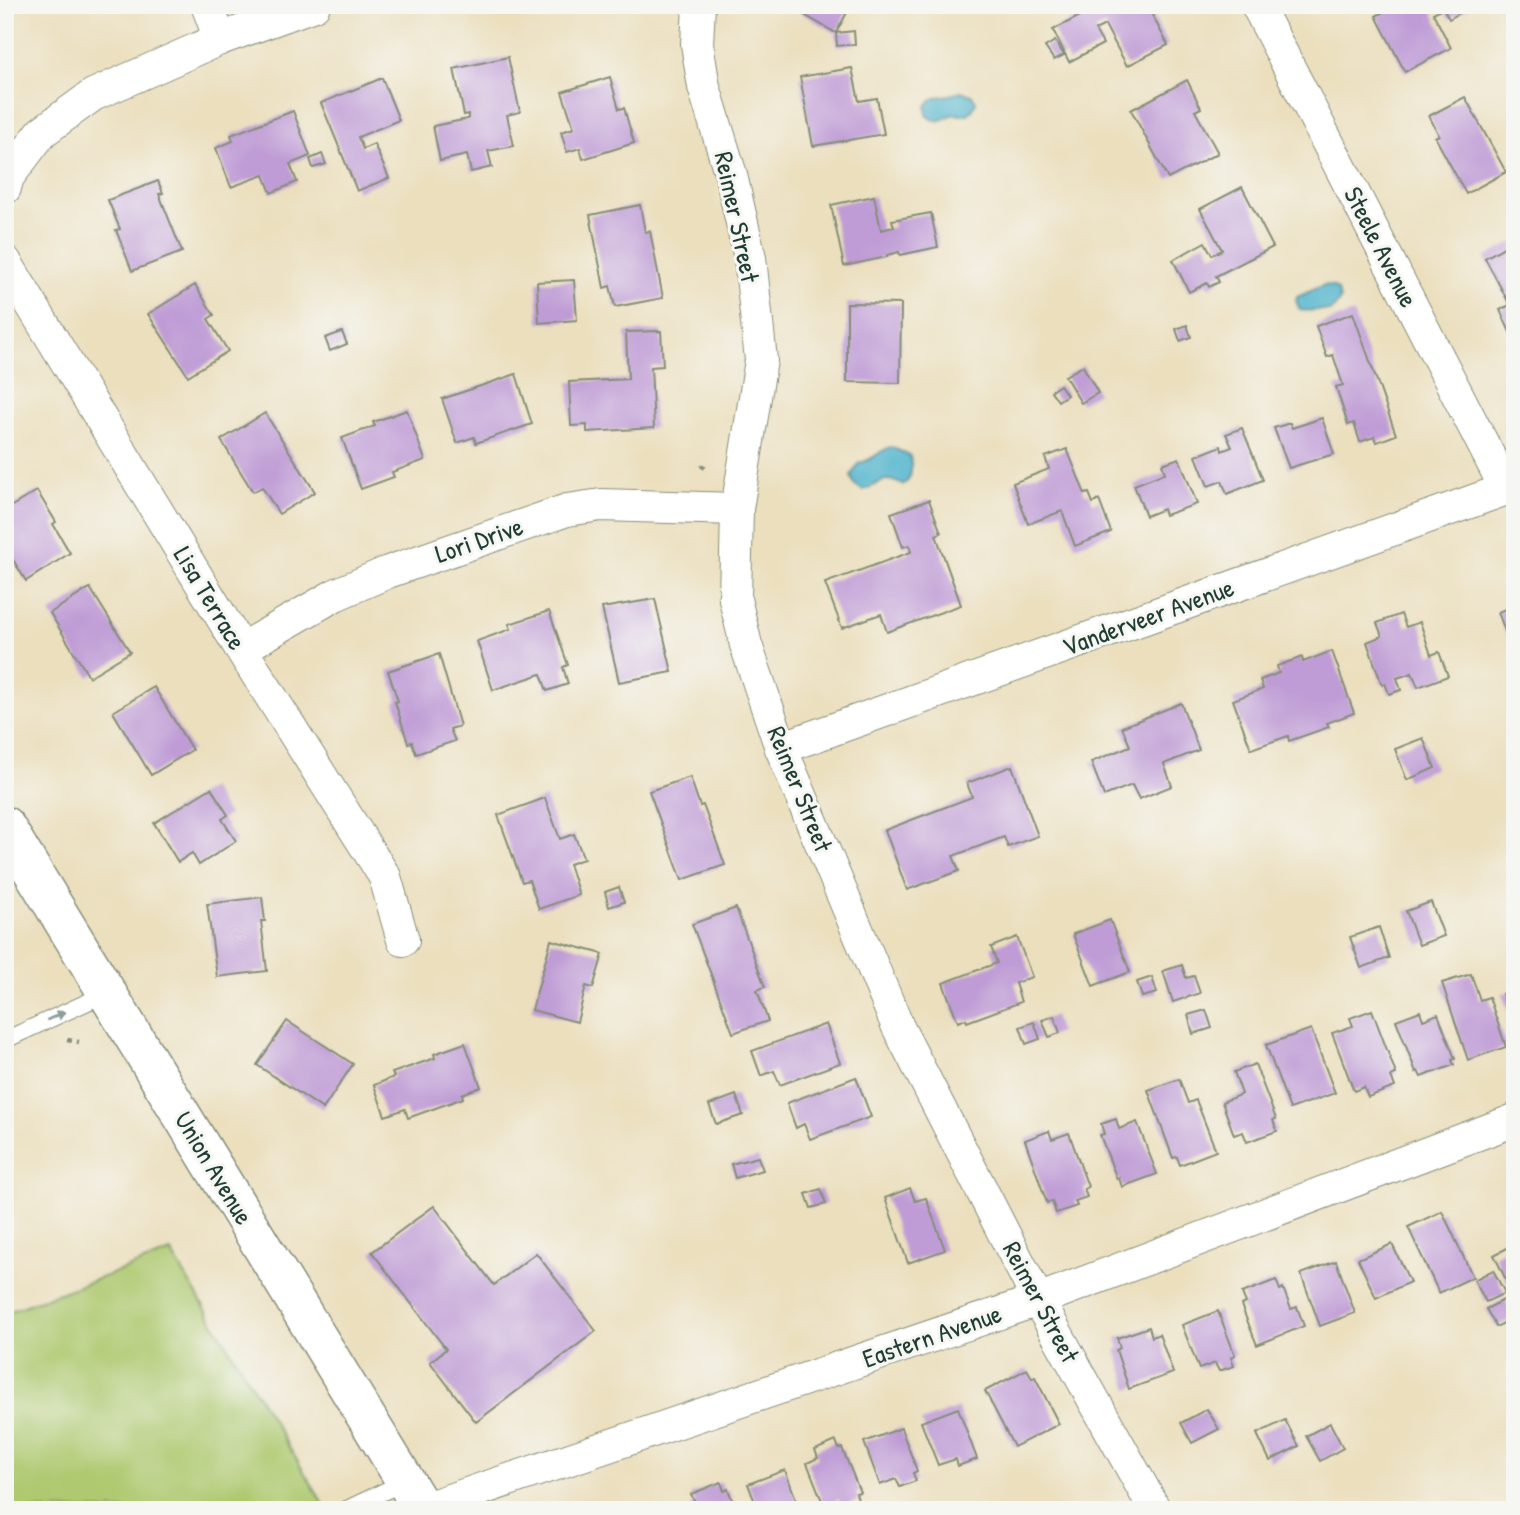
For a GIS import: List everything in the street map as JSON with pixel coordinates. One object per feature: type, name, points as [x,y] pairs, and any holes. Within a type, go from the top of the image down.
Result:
[{"type":"street","points":[[207,5],[220,39]]},
{"type":"street","points":[[5,188],[8,177],[42,132],[93,95],[220,39],[314,5]]},
{"type":"street","name":"Reimer Street","points":[[699,5],[697,44],[704,87],[731,175],[750,258],[761,360],[737,509],[735,599],[746,645],[781,748],[898,1027],[1038,1300],[1155,1510]]},
{"type":"street","name":"Steele Avenue","points":[[1257,5],[1510,487]]},
{"type":"street","name":"Lisa Terrace","points":[[5,261],[241,649],[385,877],[403,940]]},
{"type":"street","name":"Vanderveer Avenue","points":[[781,748],[1510,487]]},
{"type":"street","name":"Lori Drive","points":[[241,649],[335,594],[567,510],[601,505],[737,509]]},
{"type":"street","name":"Union Avenue","points":[[5,826],[417,1500]]},
{"type":"street","name":"Eastern Avenue","points":[[417,1500],[1038,1300],[1515,1120]]},
{"type":"lane","points":[[5,1040],[107,993]]},
{"type":"lane","points":[[345,1510],[417,1500]]},
{"type":"path","points":[[701,465],[708,470]]},
{"type":"green space","points":[[171,1252],[327,1510],[5,1510],[5,1313]]},
{"type":"water","points":[[961,91],[972,95],[976,101],[968,114],[953,114],[940,120],[927,115],[926,106],[933,99]]},
{"type":"water","points":[[1324,285],[1338,290],[1340,300],[1334,308],[1329,311],[1300,310],[1297,297]]},
{"type":"water","points":[[890,447],[910,455],[909,479],[903,485],[885,480],[862,490],[854,484],[851,476],[859,463]]},
{"type":"building","points":[[805,5],[851,5],[836,33],[801,13]]},
{"type":"building","points":[[1101,5],[1147,5],[1168,45],[1127,66],[1105,25],[1095,30],[1103,44],[1069,62],[1053,30]]},
{"type":"building","points":[[1396,5],[1474,5],[1449,19],[1443,8],[1433,13],[1451,48],[1405,72],[1376,16]]},
{"type":"building","points":[[854,31],[855,44],[837,46],[836,33]]},
{"type":"building","points":[[1055,41],[1064,55],[1054,60],[1045,47]]},
{"type":"building","points":[[508,57],[520,112],[507,115],[514,146],[488,151],[492,167],[471,172],[467,155],[440,161],[433,126],[468,119],[468,114],[464,115],[454,69]]},
{"type":"building","points":[[852,68],[859,101],[877,98],[884,134],[813,146],[800,77]]},
{"type":"building","points":[[610,77],[619,109],[624,108],[634,143],[583,159],[580,148],[567,152],[561,132],[574,128],[562,92]]},
{"type":"building","points":[[382,78],[399,120],[358,137],[363,149],[374,144],[389,178],[357,191],[321,103]]},
{"type":"building","points":[[1187,80],[1201,108],[1195,111],[1218,153],[1168,179],[1131,110]]},
{"type":"building","points":[[1465,97],[1506,172],[1466,194],[1435,137],[1439,135],[1429,116]]},
{"type":"building","points":[[293,111],[310,156],[290,164],[297,182],[271,193],[264,175],[231,187],[216,148],[233,141],[231,135]]},
{"type":"building","points":[[322,154],[326,164],[313,168],[310,159]]},
{"type":"building","points":[[158,181],[163,193],[159,194],[182,252],[132,271],[108,200]]},
{"type":"building","points":[[1242,187],[1273,247],[1216,276],[1219,282],[1209,287],[1207,283],[1189,292],[1173,260],[1205,242],[1212,255],[1222,250],[1200,209]]},
{"type":"building","points":[[874,196],[881,230],[894,227],[892,220],[931,213],[938,247],[900,255],[899,252],[844,266],[831,205]]},
{"type":"building","points":[[640,205],[645,232],[650,231],[663,298],[615,307],[610,286],[604,288],[590,215]]},
{"type":"building","points":[[1513,242],[1515,343],[1500,310],[1510,305],[1485,258]]},
{"type":"building","points":[[574,280],[577,320],[539,323],[537,282]]},
{"type":"building","points":[[195,285],[214,315],[208,319],[228,351],[188,376],[148,314]]},
{"type":"building","points":[[847,303],[901,304],[900,383],[847,382]]},
{"type":"building","points":[[1353,313],[1396,435],[1377,442],[1374,437],[1360,442],[1354,423],[1348,425],[1336,387],[1343,385],[1333,355],[1327,357],[1316,326]]},
{"type":"building","points":[[1187,325],[1191,337],[1180,341],[1176,329]]},
{"type":"building","points":[[661,331],[663,366],[651,367],[654,428],[587,432],[587,425],[571,426],[569,382],[628,379],[626,332]]},
{"type":"building","points":[[342,332],[347,344],[330,351],[325,338]]},
{"type":"building","points":[[1083,366],[1098,393],[1081,403],[1065,376]]},
{"type":"building","points":[[516,374],[532,424],[476,443],[474,437],[457,443],[442,399]]},
{"type":"building","points":[[1060,385],[1067,395],[1058,401],[1051,391]]},
{"type":"building","points":[[407,410],[425,460],[392,472],[394,477],[361,489],[342,438],[375,426],[373,422]]},
{"type":"building","points":[[265,413],[315,492],[279,514],[262,487],[253,492],[221,440]]},
{"type":"building","points":[[1322,418],[1334,454],[1289,468],[1274,428],[1290,423],[1292,428]]},
{"type":"building","points":[[1242,428],[1263,480],[1227,494],[1222,481],[1208,486],[1196,456],[1221,446],[1222,451],[1232,447],[1226,434]]},
{"type":"building","points":[[1067,449],[1085,494],[1089,493],[1093,503],[1099,500],[1111,532],[1075,546],[1062,511],[1028,524],[1013,483],[1049,469],[1045,457]]},
{"type":"building","points":[[1179,458],[1197,504],[1165,515],[1163,509],[1146,516],[1134,485],[1165,473],[1162,464]]},
{"type":"building","points":[[37,491],[56,522],[53,524],[70,553],[26,581],[7,550],[10,548],[5,541],[5,510]]},
{"type":"building","points":[[929,500],[941,533],[936,535],[961,605],[887,632],[881,614],[842,628],[825,583],[911,552],[909,545],[903,547],[891,513]]},
{"type":"building","points":[[90,588],[130,652],[89,677],[50,613]]},
{"type":"building","points":[[655,599],[672,672],[619,682],[602,608]]},
{"type":"building","points":[[1515,605],[1515,649],[1512,650],[1498,612]]},
{"type":"building","points":[[549,611],[568,665],[563,667],[568,684],[547,691],[541,674],[493,690],[477,641],[511,629],[509,624]]},
{"type":"building","points":[[1401,614],[1406,627],[1420,622],[1431,655],[1439,652],[1448,676],[1418,687],[1412,673],[1397,678],[1401,690],[1389,694],[1385,683],[1382,685],[1367,642],[1382,636],[1377,623]]},
{"type":"building","points":[[1332,651],[1354,713],[1327,723],[1329,727],[1289,741],[1288,736],[1251,749],[1233,700],[1263,689],[1260,680],[1279,673],[1277,666],[1302,657],[1303,662]]},
{"type":"building","points":[[439,654],[460,726],[450,729],[455,741],[416,754],[412,742],[408,743],[388,671]]},
{"type":"building","points":[[154,687],[192,750],[151,775],[113,712]]},
{"type":"building","points":[[1181,703],[1199,750],[1164,764],[1172,786],[1139,799],[1132,785],[1104,796],[1091,762],[1130,746],[1122,727]]},
{"type":"building","points":[[1423,738],[1435,768],[1407,780],[1395,749]]},
{"type":"building","points":[[1012,766],[1038,836],[1008,847],[1004,837],[953,856],[959,871],[907,890],[885,830],[972,797],[967,783]]},
{"type":"building","points":[[690,777],[725,865],[682,880],[649,791]]},
{"type":"building","points":[[211,788],[228,815],[222,819],[236,841],[199,865],[192,853],[178,862],[154,823]]},
{"type":"building","points":[[545,798],[560,839],[574,834],[584,859],[569,864],[579,895],[539,909],[529,880],[522,882],[498,815]]},
{"type":"building","points":[[619,887],[624,902],[609,907],[605,892]]},
{"type":"building","points":[[262,897],[265,921],[261,921],[267,971],[217,977],[207,904]]},
{"type":"building","points":[[1431,902],[1444,936],[1419,945],[1406,911]]},
{"type":"building","points":[[736,908],[765,987],[757,990],[768,1021],[733,1033],[692,924]]},
{"type":"building","points":[[1110,920],[1130,972],[1093,986],[1073,934]]},
{"type":"building","points":[[1379,927],[1389,958],[1361,968],[1350,937]]},
{"type":"building","points":[[1017,937],[1032,977],[1015,983],[1021,1002],[967,1022],[966,1019],[958,1022],[943,983],[997,963],[991,947]]},
{"type":"building","points":[[551,940],[603,954],[593,988],[586,986],[577,1022],[532,1010]]},
{"type":"building","points":[[1182,965],[1186,978],[1194,976],[1200,993],[1173,1002],[1163,971]]},
{"type":"building","points":[[1471,974],[1480,1000],[1489,997],[1506,1047],[1468,1060],[1442,983]]},
{"type":"building","points":[[1152,977],[1157,993],[1142,997],[1137,982]]},
{"type":"building","points":[[1515,990],[1515,1027],[1514,1027],[1502,994]]},
{"type":"building","points":[[1206,1010],[1212,1028],[1193,1034],[1188,1015]]},
{"type":"building","points":[[1372,1010],[1396,1074],[1391,1076],[1395,1087],[1368,1097],[1364,1087],[1354,1091],[1332,1033],[1353,1026],[1350,1018]]},
{"type":"building","points":[[1420,1011],[1423,1020],[1438,1014],[1455,1059],[1452,1060],[1454,1065],[1421,1077],[1418,1071],[1416,1072],[1396,1020]]},
{"type":"building","points":[[1054,1016],[1060,1033],[1049,1037],[1042,1020]]},
{"type":"building","points":[[287,1021],[353,1064],[323,1109],[257,1065]]},
{"type":"building","points":[[1034,1022],[1040,1039],[1026,1044],[1020,1027]]},
{"type":"building","points":[[826,1024],[840,1063],[780,1085],[774,1071],[761,1076],[752,1051]]},
{"type":"building","points":[[1311,1029],[1335,1093],[1290,1109],[1266,1045]]},
{"type":"building","points":[[465,1043],[481,1087],[462,1094],[463,1098],[408,1118],[405,1109],[385,1116],[374,1085],[394,1077],[392,1073],[435,1058],[434,1054]]},
{"type":"building","points":[[1255,1064],[1276,1119],[1273,1120],[1277,1131],[1247,1142],[1243,1132],[1234,1135],[1222,1102],[1242,1094],[1234,1072]]},
{"type":"building","points":[[856,1077],[871,1117],[810,1139],[804,1124],[796,1128],[787,1103]]},
{"type":"building","points":[[1179,1079],[1188,1103],[1196,1100],[1216,1151],[1180,1165],[1177,1157],[1173,1158],[1148,1090]]},
{"type":"building","points":[[736,1095],[743,1115],[716,1124],[709,1105]]},
{"type":"building","points":[[1116,1119],[1119,1129],[1137,1122],[1157,1174],[1122,1187],[1100,1135],[1104,1134],[1101,1124]]},
{"type":"building","points":[[1049,1131],[1052,1139],[1069,1133],[1088,1187],[1084,1189],[1087,1197],[1075,1201],[1077,1206],[1056,1213],[1052,1201],[1047,1203],[1025,1140]]},
{"type":"building","points":[[758,1157],[763,1170],[735,1178],[731,1164]]},
{"type":"building","points":[[910,1188],[915,1201],[926,1198],[945,1250],[908,1263],[885,1198]]},
{"type":"building","points":[[821,1189],[826,1204],[811,1208],[806,1194]]},
{"type":"building","points":[[434,1206],[494,1285],[536,1253],[596,1331],[476,1422],[430,1362],[446,1349],[372,1252]]},
{"type":"building","points":[[1442,1211],[1473,1277],[1439,1293],[1408,1227]]},
{"type":"building","points":[[1392,1244],[1410,1282],[1376,1298],[1358,1259]]},
{"type":"building","points":[[1515,1244],[1515,1281],[1508,1284],[1494,1255]]},
{"type":"building","points":[[1336,1261],[1355,1313],[1320,1326],[1301,1274]]},
{"type":"building","points":[[1493,1270],[1505,1293],[1486,1302],[1474,1280]]},
{"type":"building","points":[[1276,1280],[1280,1290],[1283,1288],[1291,1309],[1297,1307],[1304,1326],[1257,1345],[1241,1305],[1246,1303],[1242,1293]]},
{"type":"building","points":[[1505,1299],[1514,1318],[1496,1327],[1486,1309]]},
{"type":"building","points":[[1218,1311],[1235,1355],[1231,1357],[1234,1366],[1219,1371],[1215,1363],[1199,1369],[1182,1325]]},
{"type":"building","points":[[1149,1327],[1152,1337],[1159,1334],[1173,1373],[1129,1389],[1116,1350],[1120,1348],[1117,1338]]},
{"type":"building","points":[[1027,1369],[1032,1378],[1035,1377],[1059,1424],[1014,1447],[985,1391]]},
{"type":"building","points":[[958,1408],[977,1459],[958,1466],[956,1459],[938,1465],[921,1422]]},
{"type":"building","points":[[1207,1409],[1219,1429],[1192,1443],[1181,1423]]},
{"type":"building","points":[[1285,1420],[1299,1446],[1270,1461],[1257,1434]]},
{"type":"building","points":[[1330,1423],[1343,1448],[1320,1461],[1306,1436]]},
{"type":"building","points":[[901,1428],[917,1471],[913,1473],[916,1481],[900,1487],[896,1479],[880,1485],[864,1442]]},
{"type":"building","points":[[836,1441],[839,1449],[842,1448],[860,1492],[856,1493],[858,1500],[843,1507],[839,1499],[824,1506],[807,1463],[818,1458],[815,1450]]},
{"type":"building","points":[[785,1470],[800,1510],[758,1510],[748,1484]]},
{"type":"building","points":[[721,1482],[724,1491],[728,1489],[736,1510],[693,1510],[691,1505],[695,1503],[691,1494]]}]
